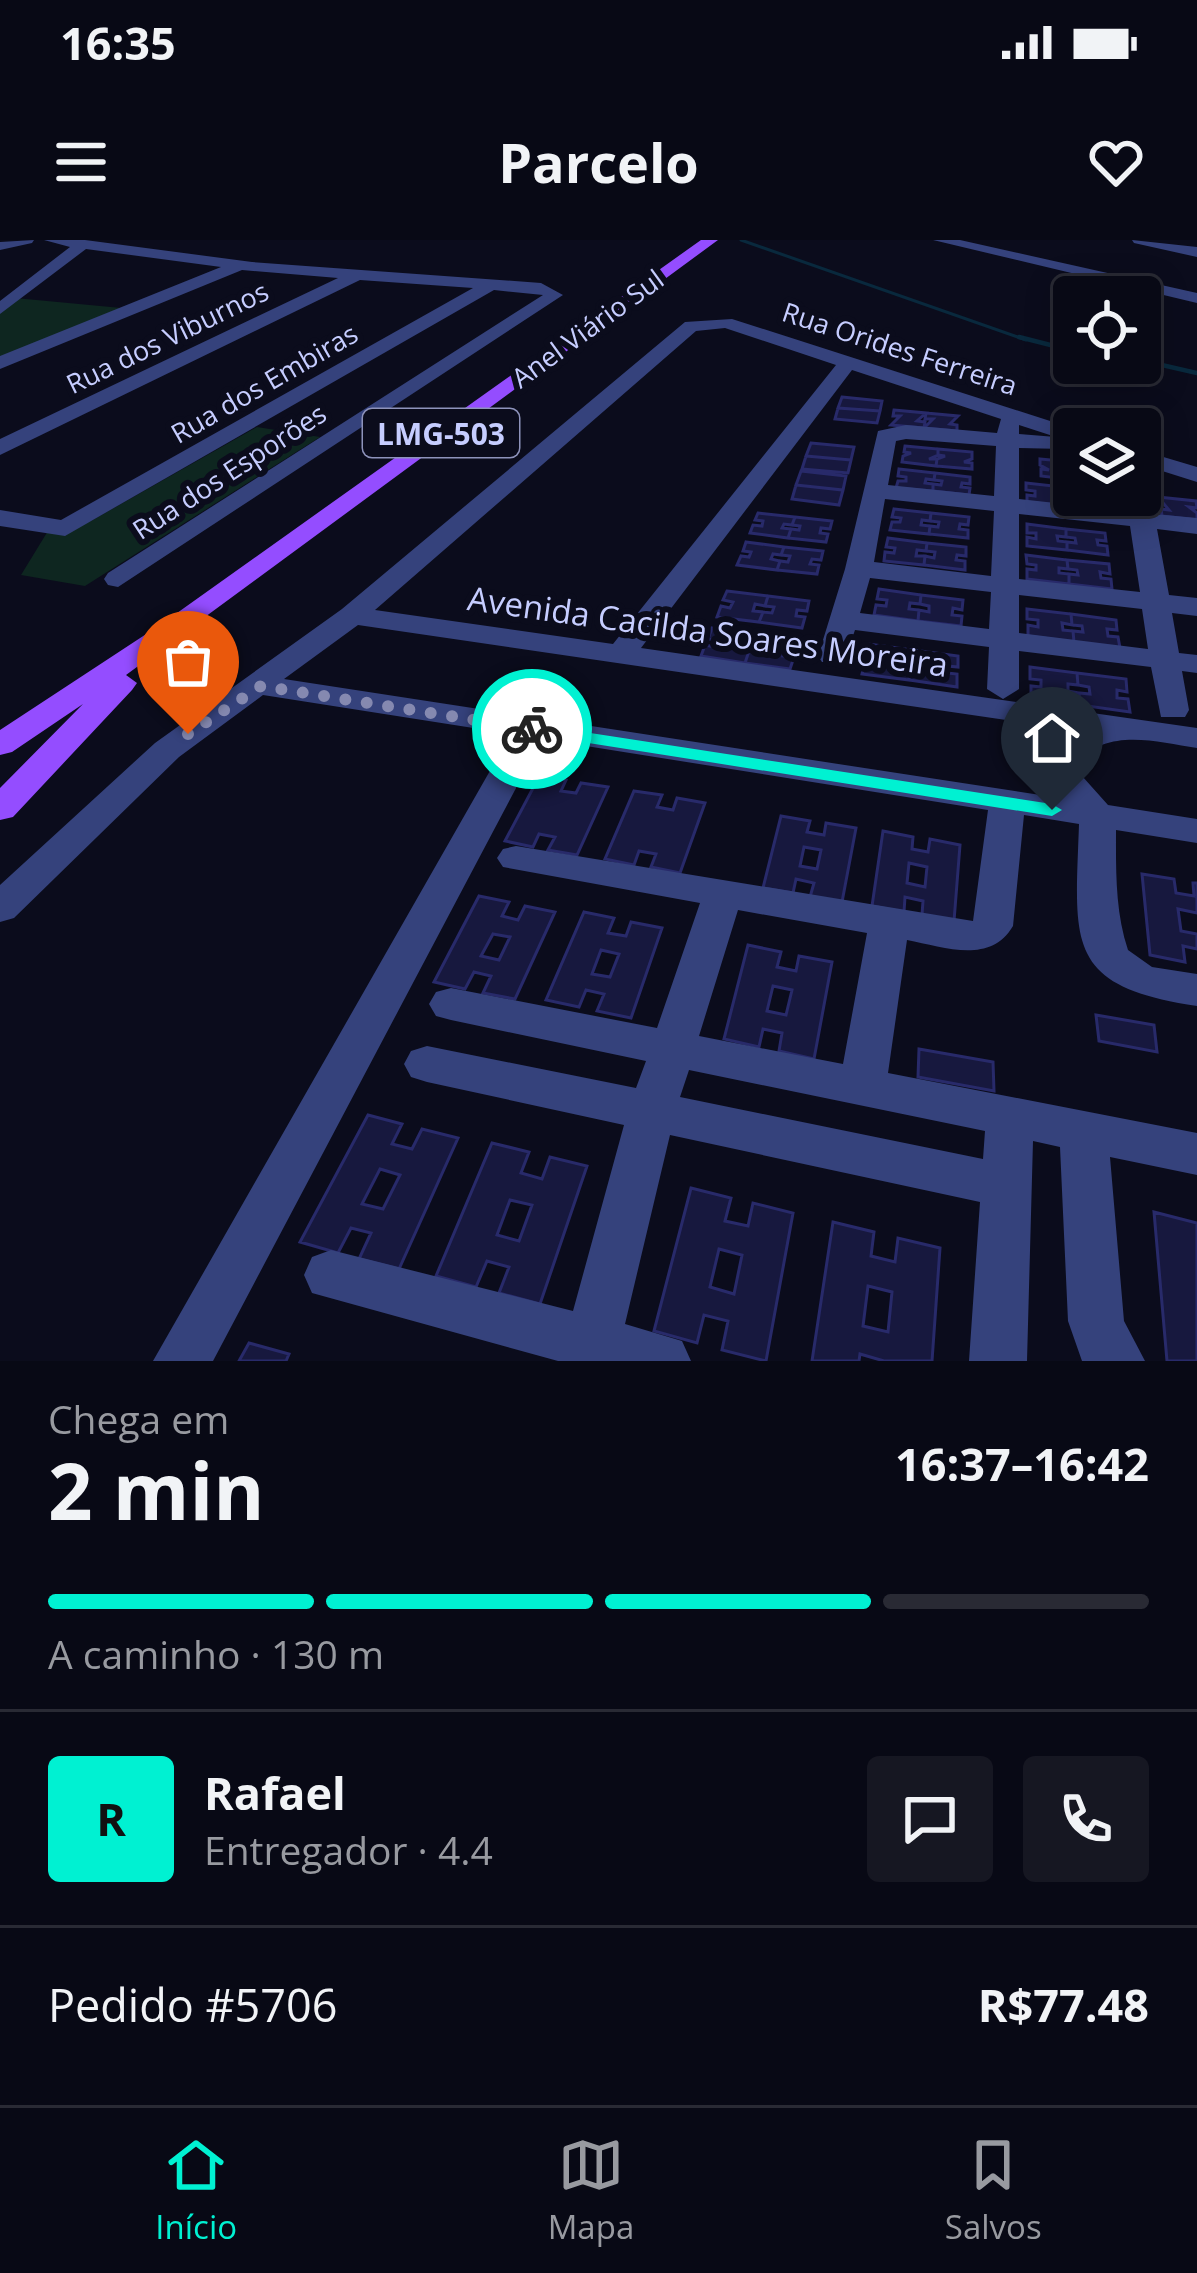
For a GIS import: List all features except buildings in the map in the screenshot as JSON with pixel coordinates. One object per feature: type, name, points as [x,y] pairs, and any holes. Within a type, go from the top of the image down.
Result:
[{"type":"main road","name":"Anel Viário Sul","points":[[0,746],[173,629],[710,240]]},
{"type":"main road","name":"Anel Viário Sul","points":[[0,809],[173,629]]},
{"type":"street","points":[[0,247],[27,240]]},
{"type":"street","points":[[51,240],[240,266],[490,284]]},
{"type":"street","points":[[940,240],[1197,298]]},
{"type":"street","points":[[1139,240],[1197,252]]},
{"type":"street","points":[[0,310],[83,244]]},
{"type":"street","points":[[0,363],[240,266]]},
{"type":"street","name":"Rua dos Viburnos","points":[[0,448],[358,275]]},
{"type":"street","name":"Rua dos Esporões","points":[[118,579],[555,295],[548,289],[490,284]]},
{"type":"street","name":"Rua dos Embiras","points":[[0,518],[65,528],[490,284]]},
{"type":"street","name":"Rua Orides Ferreira","points":[[352,615],[626,379],[691,326],[706,322],[726,323],[1053,435]]},
{"type":"street","points":[[620,655],[848,363]]},
{"type":"street","points":[[1003,689],[1009,432]]},
{"type":"street","points":[[833,656],[859,569],[890,433],[1009,432],[1053,438]]},
{"type":"street","points":[[1161,464],[1197,475]]},
{"type":"street","points":[[876,490],[1053,505]]},
{"type":"street","points":[[1161,514],[1197,526]]},
{"type":"street","points":[[1142,516],[1157,603],[1181,662],[1173,710]]},
{"type":"street","points":[[859,569],[1197,607]]},
{"type":"street","points":[[0,908],[166,750],[261,686],[352,615]]},
{"type":"street","name":"Avenida Cacilda Soares Moreira","points":[[352,615],[1197,738]]},
{"type":"street","points":[[844,620],[1181,662]]},
{"type":"street","points":[[261,686],[1197,831]]},
{"type":"street","points":[[1120,728],[1076,745],[1062,755],[1058,767],[1063,780],[1098,817],[1098,893],[1107,951],[1118,967],[1137,978],[1197,991]]},
{"type":"street","points":[[182,1361],[531,729]]},
{"type":"street","points":[[516,858],[724,892],[952,938],[985,934],[993,926],[1006,803]]},
{"type":"street","points":[[591,1352],[670,1048],[724,892]]},
{"type":"street","points":[[862,1087],[890,926]]},
{"type":"street","points":[[451,1004],[1197,1154]]},
{"type":"street","points":[[427,1064],[1006,1186]]},
{"type":"street","points":[[998,1361],[1010,1116]]},
{"type":"street","points":[[1084,1131],[1096,1321],[1104,1346],[1116,1361]]},
{"type":"street","points":[[331,1276],[591,1352],[662,1361]]},
{"type":"green space","points":[[15,298],[132,309],[0,363],[0,309]]},
{"type":"green space","points":[[257,427],[320,437],[85,586],[21,575],[51,526],[91,521]]},
{"type":"waterway","points":[[741,240],[1026,340]]},
{"type":"waterway","points":[[1019,337],[1053,346]]},
{"type":"waterway","points":[[1161,365],[1197,373]]},
{"type":"way so far","points":[[188,734],[261,686],[532,729]]},
{"type":"route","points":[[532,729],[1052,810]]}]
